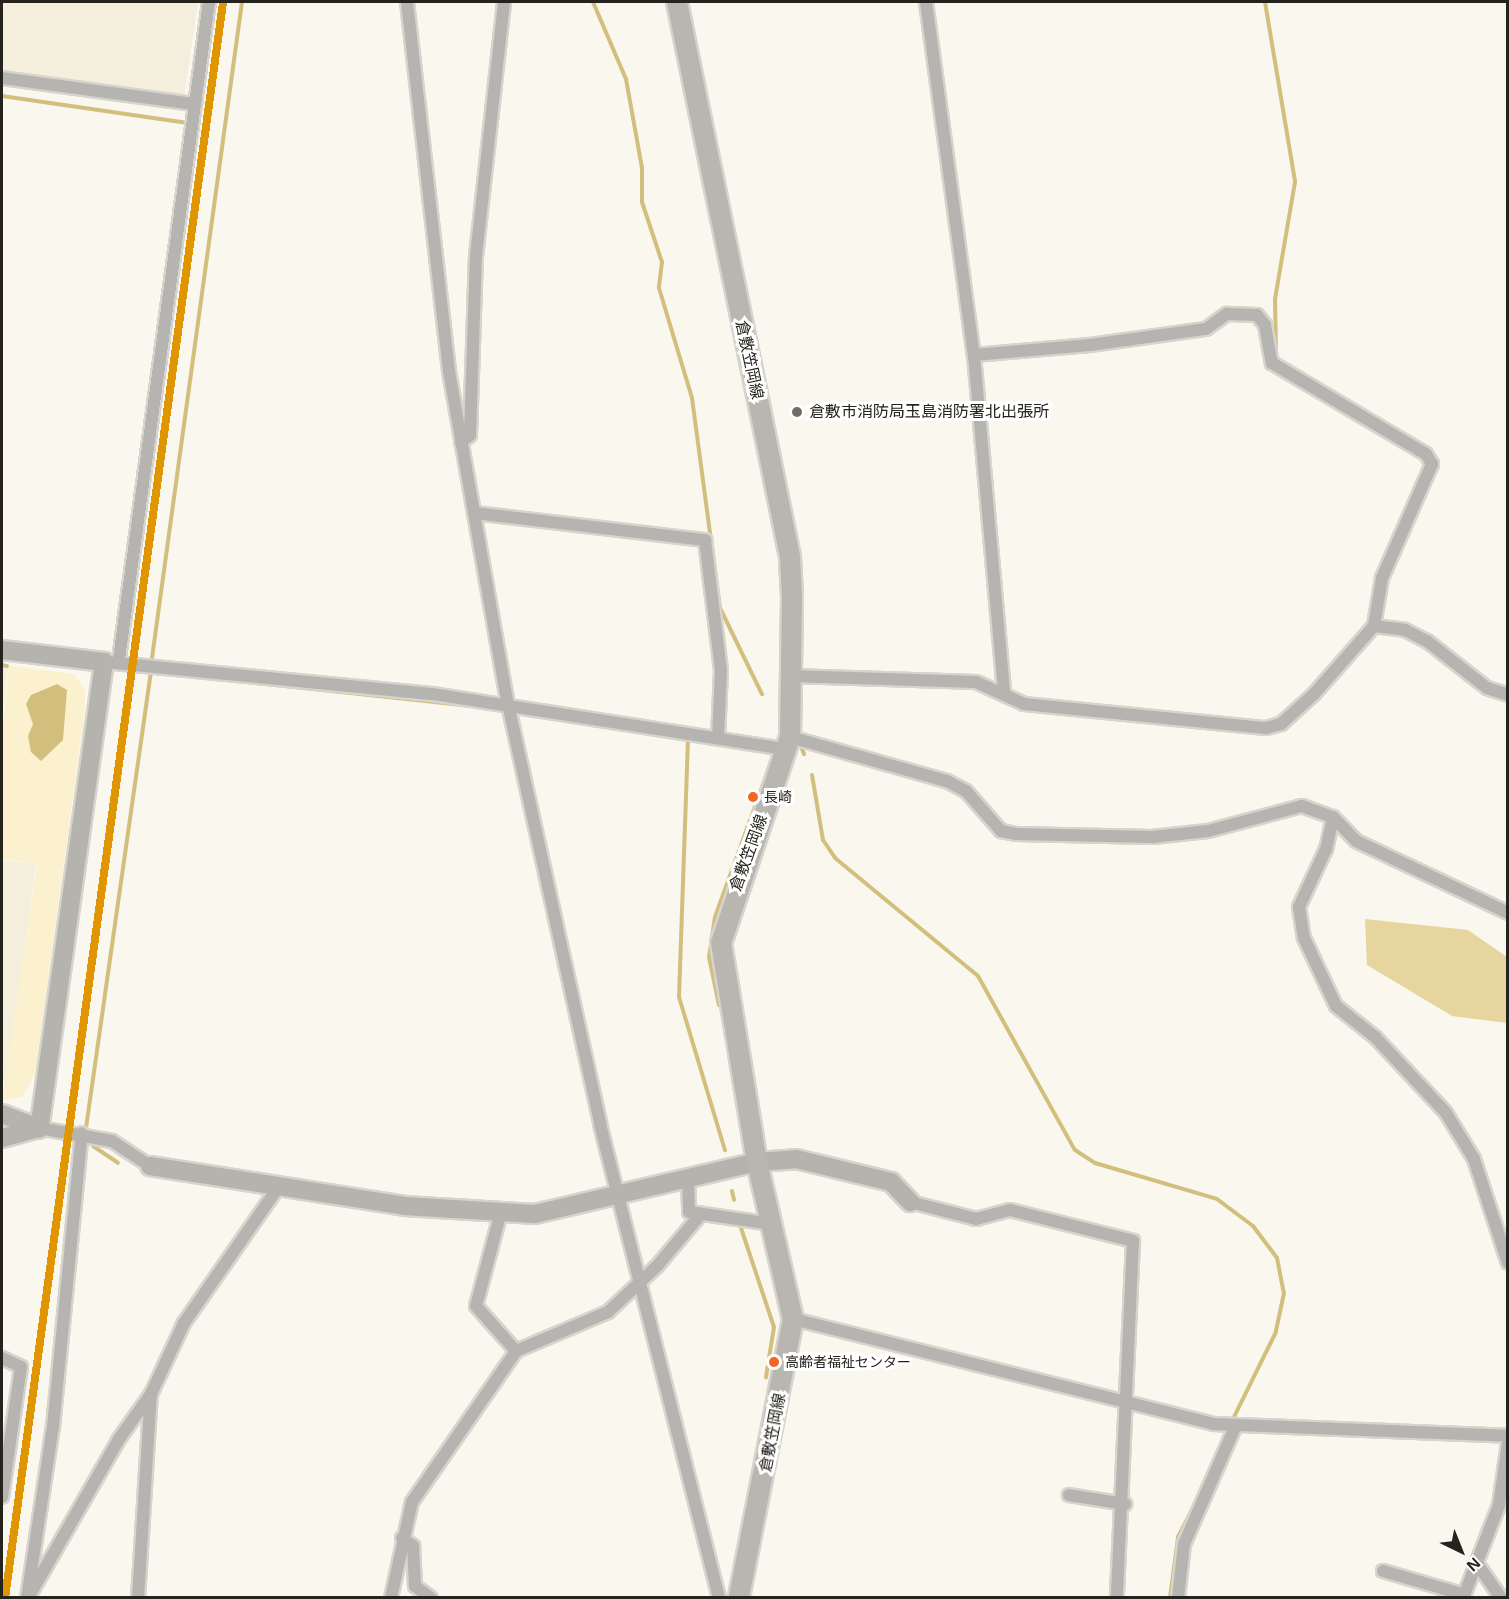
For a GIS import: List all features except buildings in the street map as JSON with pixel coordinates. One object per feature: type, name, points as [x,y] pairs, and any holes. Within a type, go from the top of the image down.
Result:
[{"type":"main road","name":"倉敷笠岡線","points":[[677,2],[790,557],[792,676],[788,743],[721,943],[757,1162],[793,1319],[740,1598]]},
{"type":"street","points":[[39,1128],[112,660],[209,2]]},
{"type":"street","points":[[407,2],[461,442],[508,704],[551,914],[620,1196],[639,1284],[719,1598]]},
{"type":"street","points":[[461,442],[470,435],[471,425],[476,256],[504,2]]},
{"type":"street","points":[[926,2],[974,355],[1004,692]]},
{"type":"street","points":[[2,78],[195,104]]},
{"type":"street","points":[[792,676],[976,682],[1004,692],[1024,704],[1266,728],[1281,724],[1314,694],[1374,626],[1382,578],[1432,464],[1426,454],[1272,363],[1265,325],[1257,315],[1227,314],[1206,329],[1090,345],[974,355]]},
{"type":"street","points":[[474,513],[705,540],[721,670],[718,738]]},
{"type":"street","points":[[1374,626],[1412,633],[1487,688],[1508,694]]},
{"type":"street","points":[[2,650],[508,704],[718,738],[788,743],[947,781],[966,791],[1001,831],[1016,834],[1152,837],[1208,831],[1302,806],[1333,818],[1356,841],[1508,914]]},
{"type":"street","points":[[1333,818],[1326,849],[1299,907],[1304,938],[1336,1006],[1376,1037],[1446,1113],[1474,1159],[1508,1263]]},
{"type":"street","points":[[2,1114],[39,1128],[82,1133],[112,1141],[150,1166],[405,1206],[535,1214],[620,1196],[757,1162],[796,1159],[851,1170],[891,1182],[910,1202],[976,1219],[1010,1210],[1133,1241],[1125,1504],[1117,1598]]},
{"type":"street","points":[[2,1138],[39,1128]]},
{"type":"street","points":[[28,1598],[53,1427],[82,1133]]},
{"type":"street","points":[[688,1179],[689,1212],[772,1224]]},
{"type":"street","points":[[28,1598],[118,1439],[152,1394],[184,1323],[280,1185]]},
{"type":"street","points":[[501,1212],[476,1306],[516,1351]]},
{"type":"street","points":[[391,1598],[411,1502],[516,1351],[596,1319],[639,1284],[701,1214]]},
{"type":"street","points":[[793,1319],[1129,1407],[1230,1426],[1508,1436]]},
{"type":"street","points":[[2,1358],[21,1367],[2,1497]]},
{"type":"street","points":[[138,1598],[152,1394]]},
{"type":"street","points":[[1178,1598],[1184,1544],[1230,1426]]},
{"type":"street","points":[[1383,1571],[1464,1596],[1503,1505],[1508,1443]]},
{"type":"street","points":[[1069,1495],[1125,1504]]},
{"type":"street","points":[[402,1538],[413,1546],[415,1586],[431,1598]]},
{"type":"street","points":[[1478,1565],[1501,1591]]},
{"type":"shaded area","points":[[2,2],[198,2],[184,97],[2,77]]},
{"type":"shaded area","points":[[9,666],[74,674],[85,690],[85,708],[35,1074],[22,1097],[2,1100],[37,864],[2,859],[2,731]]},
{"type":"shaded area","points":[[2,667],[8,668],[2,721]]},
{"type":"shaded area","points":[[57,684],[67,690],[63,740],[41,761],[31,752],[28,736],[33,724],[26,704],[31,695]]},
{"type":"shaded area","points":[[2,860],[36,864],[7,1081],[2,1080]]},
{"type":"shaded area","points":[[1365,919],[1468,930],[1507,957],[1507,1023],[1452,1016],[1367,965]]},
{"type":"waterway","points":[[152,658],[242,2]]},
{"type":"waterway","points":[[593,2],[626,79],[642,168],[642,202],[662,262],[659,288],[692,398],[720,608],[762,694]]},
{"type":"waterway","points":[[1265,2],[1295,182],[1275,299],[1276,349]]},
{"type":"waterway","points":[[2,96],[186,123]]},
{"type":"waterway","points":[[771,514],[781,562]]},
{"type":"waterway","points":[[2,665],[7,666]]},
{"type":"waterway","points":[[86,1128],[151,671]]},
{"type":"waterway","points":[[219,679],[472,706]]},
{"type":"waterway","points":[[688,739],[679,997],[725,1150]]},
{"type":"waterway","points":[[800,744],[804,754]]},
{"type":"waterway","points":[[719,1005],[709,957],[715,917],[771,762]]},
{"type":"waterway","points":[[812,775],[823,840],[835,858],[978,976],[1075,1150],[1095,1163],[1217,1199],[1253,1226],[1277,1258],[1284,1293],[1276,1332],[1231,1423]]},
{"type":"waterway","points":[[93,1146],[118,1163]]},
{"type":"waterway","points":[[732,1191],[734,1200]]},
{"type":"waterway","points":[[741,1228],[774,1327],[766,1377]]},
{"type":"waterway","points":[[1170,1598],[1178,1537],[1199,1496]]},
{"type":"transit line","points":[[5,1598],[223,2]]},
{"type":"place","name":"倉敷市消防局玉島消防署北出張所","points":[[797,412]]},
{"type":"place","name":"長崎","points":[[753,797]]},
{"type":"place","name":"高齢者福祉センター","points":[[774,1362]]}]
